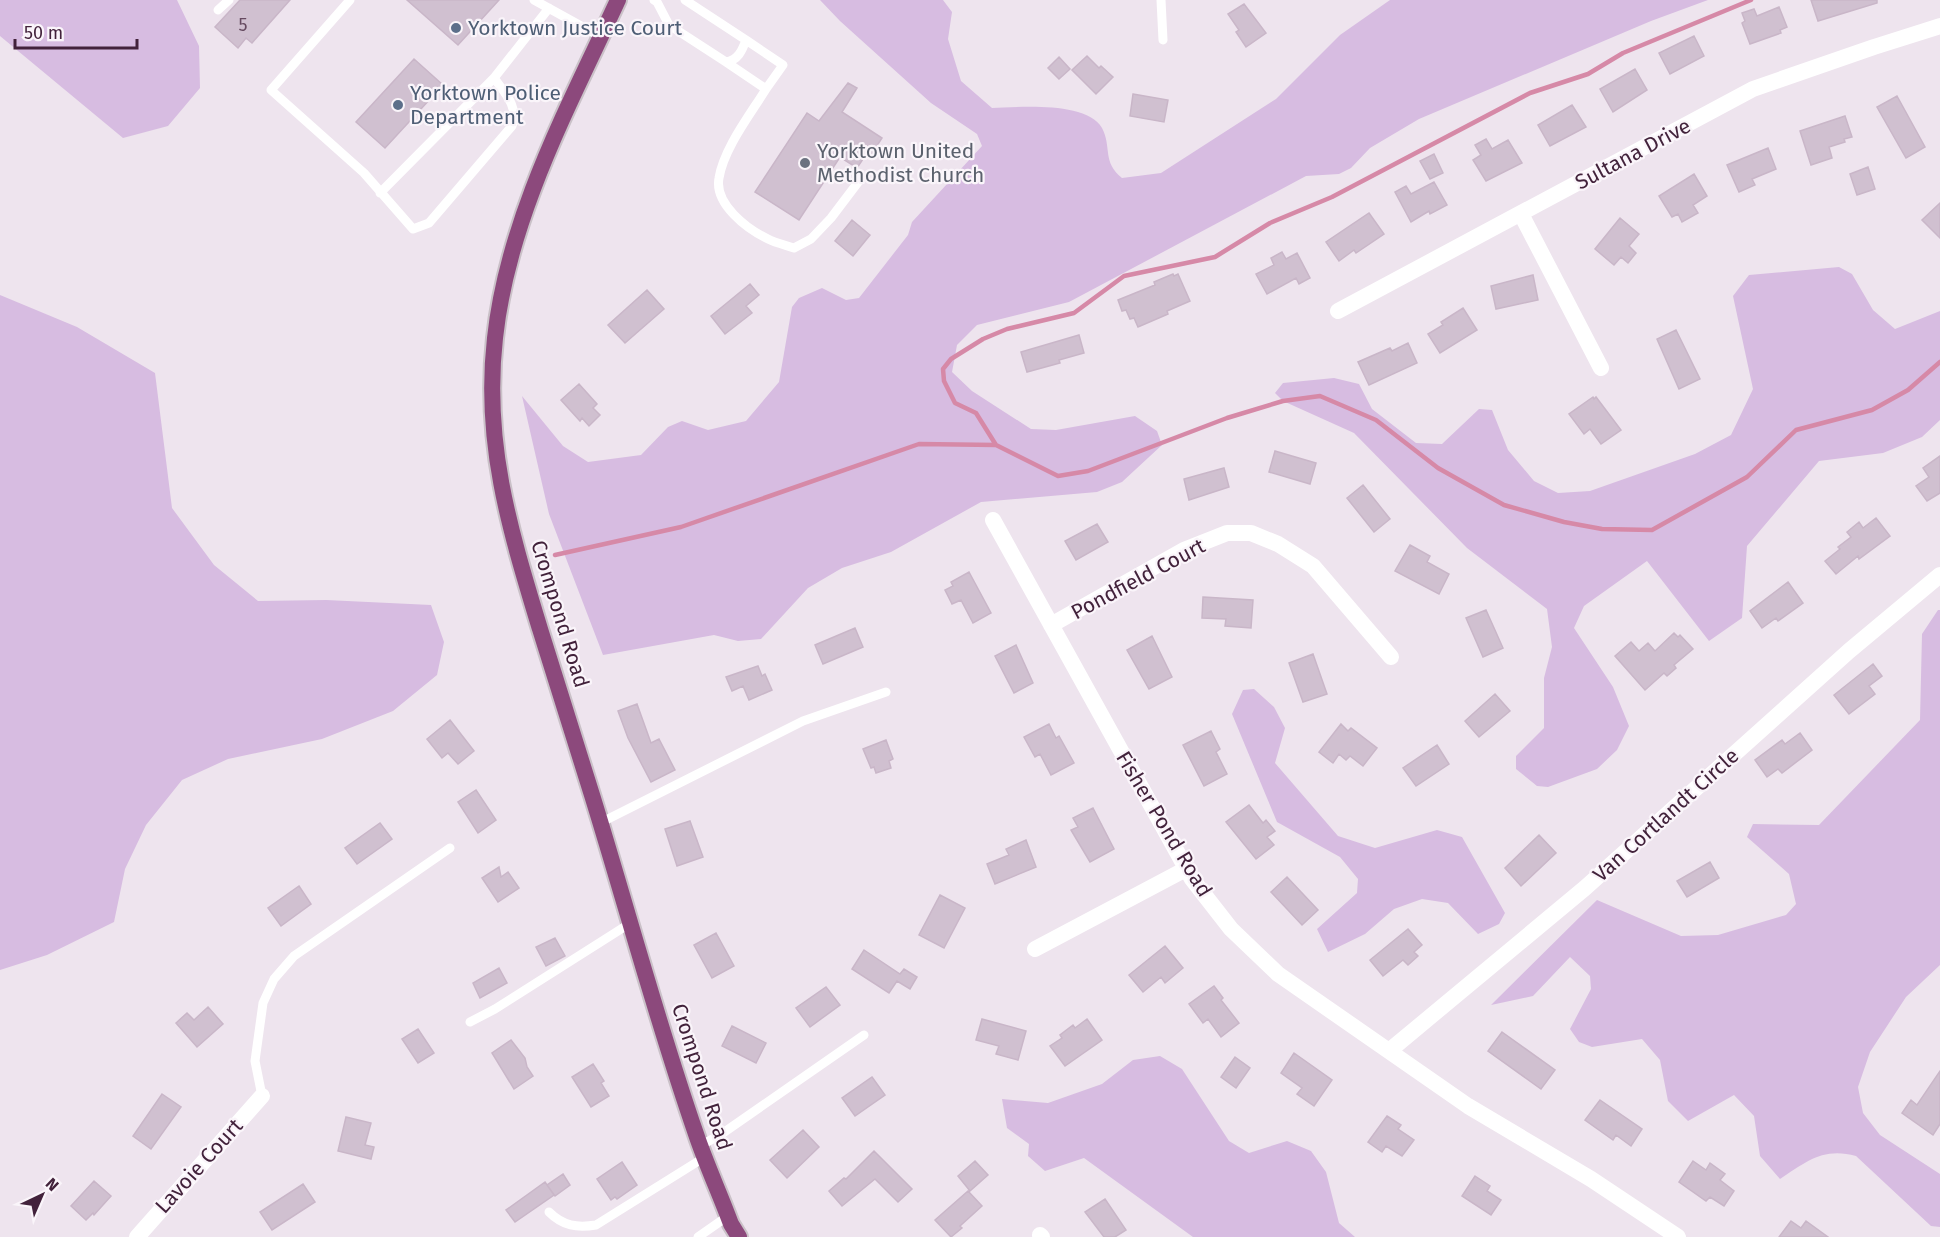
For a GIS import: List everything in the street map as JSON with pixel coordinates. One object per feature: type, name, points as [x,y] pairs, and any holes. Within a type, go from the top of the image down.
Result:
[{"type":"highway","name":"Crompond Road","points":[[618,0],[546,158],[520,229],[500,305],[495,339],[493,373],[496,458],[507,519],[629,924],[703,1152],[728,1216],[739,1237]]},
{"type":"street","name":"Sultana Drive","points":[[1338,311],[1752,89],[1940,26]]},
{"type":"street","points":[[1521,214],[1601,368]]},
{"type":"street","name":"Fisher Pond Road","points":[[993,520],[1186,869],[1231,929],[1278,974],[1468,1106],[1591,1179],[1677,1237]]},
{"type":"street","name":"Pondfield Court","points":[[1051,625],[1184,550],[1227,533],[1251,533],[1278,544],[1313,566],[1391,657]]},
{"type":"street","name":"Van Cortlandt Circle","points":[[1389,1051],[1585,888],[1849,651],[1940,574]]},
{"type":"street","points":[[1035,949],[1186,869]]},
{"type":"street","name":"Lavoie Court","points":[[136,1237],[262,1096]]},
{"type":"lane","points":[[218,10],[229,0]]},
{"type":"lane","points":[[534,0],[601,37]]},
{"type":"lane","points":[[685,0],[783,65],[724,159],[718,181],[722,201],[738,219],[768,239],[794,248],[811,239],[831,218],[859,181]]},
{"type":"lane","points":[[1161,0],[1163,40]]},
{"type":"lane","points":[[348,1],[271,90],[364,173],[413,229],[429,223],[513,126],[515,118],[512,104],[494,78]]},
{"type":"lane","points":[[659,1],[669,25],[766,89]]},
{"type":"lane","points":[[380,193],[494,78],[549,8]]},
{"type":"lane","points":[[726,62],[734,61],[743,50],[746,40]]},
{"type":"lane","points":[[600,823],[803,721],[886,692]]},
{"type":"lane","points":[[262,1096],[255,1061],[263,1003],[274,979],[294,956],[450,848]]},
{"type":"lane","points":[[470,1023],[629,924]]},
{"type":"lane","points":[[549,1212],[559,1222],[579,1228],[596,1226],[703,1152],[723,1133],[864,1035]]},
{"type":"lane","points":[[698,1237],[728,1216]]},
{"type":"shaded area","points":[[0,0],[177,0],[199,46],[200,88],[168,126],[123,138],[0,36]]},
{"type":"shaded area","points":[[820,0],[943,0],[952,12],[948,39],[961,81],[992,108],[1052,108],[1082,113],[1094,119],[1105,135],[1112,166],[1122,178],[1161,173],[1276,99],[1340,35],[1390,0],[1708,0],[1651,21],[1419,119],[1370,148],[1351,168],[1339,174],[1306,176],[1069,302],[977,325],[957,345],[952,372],[972,391],[1031,429],[1056,430],[1135,416],[1157,431],[1162,445],[1122,482],[1097,492],[981,502],[891,552],[842,568],[808,588],[761,639],[738,641],[714,635],[603,655],[549,514],[522,396],[563,446],[588,462],[641,455],[668,427],[682,421],[708,430],[746,421],[779,382],[792,307],[799,298],[822,288],[846,300],[859,298],[908,235],[912,222],[982,146],[977,134],[931,103]]},
{"type":"shaded area","points":[[1839,267],[1852,274],[1873,310],[1895,329],[1940,311],[1940,420],[1922,437],[1883,453],[1819,461],[1747,546],[1742,618],[1709,641],[1647,561],[1584,606],[1574,628],[1613,687],[1629,726],[1617,750],[1597,769],[1548,787],[1537,786],[1516,769],[1516,756],[1544,728],[1544,678],[1552,647],[1547,609],[1467,548],[1354,433],[1283,401],[1275,393],[1283,383],[1334,378],[1359,384],[1372,409],[1416,443],[1442,444],[1479,409],[1492,410],[1508,450],[1534,481],[1558,493],[1590,491],[1695,454],[1731,435],[1753,389],[1733,296],[1749,275]]},
{"type":"shaded area","points":[[0,295],[77,327],[155,373],[172,508],[214,565],[258,601],[326,600],[431,605],[444,642],[437,675],[393,711],[322,739],[228,759],[182,780],[146,825],[125,869],[114,922],[47,955],[0,970]]},
{"type":"shaded area","points":[[1940,610],[1940,965],[1906,997],[1870,1052],[1858,1087],[1863,1113],[1880,1135],[1940,1174],[1940,1227],[1931,1226],[1856,1156],[1834,1153],[1824,1155],[1807,1162],[1780,1179],[1760,1156],[1754,1116],[1734,1095],[1688,1121],[1668,1101],[1660,1060],[1642,1039],[1592,1047],[1579,1042],[1570,1029],[1591,989],[1590,976],[1570,957],[1533,996],[1491,1005],[1597,900],[1681,936],[1718,935],[1786,915],[1796,904],[1789,874],[1747,837],[1753,824],[1819,825],[1920,720],[1922,634]]},
{"type":"shaded area","points":[[1254,689],[1274,707],[1285,728],[1275,763],[1338,836],[1375,848],[1437,830],[1462,837],[1505,913],[1499,924],[1478,934],[1448,903],[1422,899],[1394,909],[1365,934],[1328,952],[1317,929],[1357,893],[1358,879],[1340,857],[1277,822],[1232,714],[1243,690]]},
{"type":"shaded area","points":[[1160,1056],[1182,1069],[1229,1141],[1249,1153],[1287,1141],[1311,1151],[1326,1172],[1339,1223],[1355,1237],[1193,1237],[1084,1158],[1045,1171],[1028,1156],[1029,1144],[1007,1128],[1002,1099],[1048,1103],[1102,1084],[1133,1060]]},
{"type":"building","points":[[240,0],[290,0],[252,43],[246,38],[238,48],[215,27]]},
{"type":"building","name":"Yorktown Justice Court","points":[[407,0],[499,0],[458,45]]},
{"type":"building","points":[[1811,0],[1877,0],[1877,3],[1818,21]]},
{"type":"building","points":[[1244,4],[1266,33],[1246,47],[1236,32],[1239,30],[1228,14]]},
{"type":"building","points":[[1779,7],[1787,27],[1780,30],[1781,33],[1750,44],[1742,23],[1745,21],[1742,13],[1754,9],[1757,16]]},
{"type":"building","points":[[1694,36],[1704,56],[1670,74],[1659,53]]},
{"type":"building","points":[[1087,56],[1113,77],[1096,94],[1072,70]]},
{"type":"building","points":[[1059,57],[1070,69],[1059,79],[1048,68]]},
{"type":"building","name":"Yorktown Police Department","points":[[414,59],[443,85],[385,148],[356,122]]},
{"type":"building","points":[[1635,69],[1647,90],[1613,112],[1600,89]]},
{"type":"building","name":"Yorktown United Methodist Church","points":[[848,83],[857,88],[842,112],[882,138],[869,158],[865,156],[857,168],[840,157],[799,220],[755,192],[807,113],[819,121]]},
{"type":"building","points":[[1133,94],[1168,100],[1164,122],[1130,116]]},
{"type":"building","points":[[1897,96],[1925,147],[1906,158],[1877,107]]},
{"type":"building","points":[[1572,105],[1586,127],[1550,146],[1538,125]]},
{"type":"building","points":[[1845,116],[1852,137],[1829,147],[1832,158],[1811,165],[1800,131]]},
{"type":"building","points":[[1486,139],[1492,149],[1508,140],[1522,163],[1486,181],[1473,160],[1481,155],[1475,145]]},
{"type":"building","points":[[1768,148],[1776,169],[1752,179],[1755,185],[1739,192],[1727,165]]},
{"type":"building","points":[[1434,154],[1443,173],[1430,179],[1420,161]]},
{"type":"building","points":[[1868,167],[1875,189],[1857,195],[1850,174]]},
{"type":"building","points":[[1694,174],[1707,196],[1693,205],[1698,213],[1682,222],[1678,214],[1672,217],[1659,196]]},
{"type":"building","points":[[1434,182],[1447,205],[1430,214],[1429,211],[1411,222],[1395,192],[1406,186],[1411,194]]},
{"type":"building","points":[[1940,203],[1940,238],[1922,220]]},
{"type":"building","points":[[1369,213],[1384,234],[1356,253],[1354,250],[1339,261],[1326,242]]},
{"type":"building","points":[[1620,218],[1639,234],[1629,246],[1636,253],[1628,263],[1621,257],[1614,265],[1595,249]]},
{"type":"building","points":[[852,220],[870,235],[853,256],[835,241]]},
{"type":"building","points":[[1282,252],[1286,259],[1297,253],[1310,278],[1299,284],[1296,278],[1267,294],[1256,274],[1274,265],[1271,258]]},
{"type":"building","points":[[1173,274],[1174,276],[1178,274],[1190,301],[1138,327],[1134,318],[1130,319],[1126,310],[1122,311],[1118,300],[1155,285],[1154,282]]},
{"type":"building","points":[[1533,275],[1538,300],[1496,309],[1491,286]]},
{"type":"building","points":[[750,284],[759,295],[746,306],[752,313],[725,334],[711,316]]},
{"type":"building","points":[[647,290],[664,309],[625,343],[608,325]]},
{"type":"building","points":[[1463,308],[1477,330],[1440,353],[1428,334],[1443,325],[1441,322]]},
{"type":"building","points":[[1676,330],[1700,379],[1679,389],[1657,339]]},
{"type":"building","points":[[1079,335],[1084,353],[1059,360],[1060,363],[1027,372],[1021,352]]},
{"type":"building","points":[[1408,343],[1417,363],[1369,385],[1358,362]]},
{"type":"building","points":[[579,384],[597,404],[593,408],[600,415],[589,426],[582,418],[580,421],[561,400]]},
{"type":"building","points":[[1593,397],[1594,399],[1596,397],[1621,430],[1601,444],[1590,429],[1584,434],[1569,414]]},
{"type":"building","points":[[1275,451],[1316,463],[1310,484],[1269,472]]},
{"type":"building","points":[[1940,456],[1940,493],[1927,501],[1916,486],[1929,477],[1923,468]]},
{"type":"building","points":[[1224,468],[1229,487],[1189,500],[1184,479]]},
{"type":"building","points":[[1363,485],[1390,519],[1374,532],[1347,498]]},
{"type":"building","points":[[1876,518],[1890,536],[1859,559],[1858,556],[1836,574],[1825,561],[1851,537],[1847,532],[1859,522],[1863,528]]},
{"type":"building","points":[[1097,524],[1108,542],[1076,560],[1065,541]]},
{"type":"building","points":[[1410,545],[1430,556],[1427,562],[1449,574],[1439,594],[1395,571]]},
{"type":"building","points":[[969,572],[991,613],[973,623],[961,600],[952,604],[945,590],[953,586],[951,582]]},
{"type":"building","points":[[1788,582],[1803,603],[1778,621],[1776,618],[1762,628],[1750,611]]},
{"type":"building","points":[[1203,597],[1253,600],[1251,628],[1225,626],[1226,619],[1202,618]]},
{"type":"building","points":[[1486,610],[1503,648],[1483,657],[1466,618]]},
{"type":"building","points":[[855,628],[863,647],[823,664],[815,645]]},
{"type":"building","points":[[1674,633],[1678,637],[1680,635],[1693,649],[1674,665],[1676,668],[1667,676],[1664,673],[1645,690],[1615,656],[1631,642],[1639,651],[1648,643],[1655,651]]},
{"type":"building","points":[[1152,636],[1172,677],[1149,689],[1127,650]]},
{"type":"building","points":[[1016,645],[1033,683],[1014,693],[995,656]]},
{"type":"building","points":[[1313,654],[1327,694],[1303,702],[1289,663]]},
{"type":"building","points":[[1873,664],[1882,676],[1869,686],[1875,694],[1849,714],[1834,695]]},
{"type":"building","points":[[758,666],[762,676],[765,674],[772,690],[749,700],[743,686],[732,691],[726,677]]},
{"type":"building","points":[[1495,694],[1510,711],[1479,737],[1465,721]]},
{"type":"building","points":[[637,704],[651,743],[659,739],[675,770],[651,782],[628,738],[618,711]]},
{"type":"building","points":[[450,720],[474,751],[458,764],[448,753],[442,758],[427,739]]},
{"type":"building","points":[[1049,724],[1056,738],[1059,736],[1074,763],[1051,775],[1040,754],[1035,757],[1024,737]]},
{"type":"building","points":[[1341,724],[1348,731],[1351,728],[1377,748],[1363,766],[1350,756],[1346,760],[1339,754],[1333,763],[1319,752]]},
{"type":"building","points":[[1211,731],[1220,749],[1216,752],[1227,774],[1204,786],[1183,745]]},
{"type":"building","points":[[1800,733],[1812,750],[1782,773],[1778,769],[1767,777],[1755,760],[1782,740],[1785,744]]},
{"type":"building","points":[[886,740],[893,759],[889,761],[891,768],[876,773],[874,767],[871,768],[863,749]]},
{"type":"building","points":[[1437,745],[1449,764],[1416,786],[1403,768]]},
{"type":"building","points":[[476,790],[496,820],[478,833],[458,802]]},
{"type":"building","points":[[1249,805],[1263,823],[1266,820],[1275,831],[1267,837],[1274,845],[1256,859],[1226,822]]},
{"type":"building","points":[[1093,808],[1114,849],[1090,862],[1071,830],[1078,827],[1073,818]]},
{"type":"building","points":[[690,821],[703,857],[677,866],[665,829]]},
{"type":"building","points":[[380,823],[392,839],[357,864],[345,848]]},
{"type":"building","points":[[1539,835],[1556,853],[1521,886],[1505,868]]},
{"type":"building","points":[[1026,840],[1036,867],[995,884],[987,864],[1009,855],[1006,849]]},
{"type":"building","points":[[1710,862],[1719,878],[1687,897],[1677,881]]},
{"type":"building","points":[[499,867],[501,877],[508,872],[519,888],[498,902],[482,878]]},
{"type":"building","points":[[1287,877],[1318,910],[1302,925],[1271,892]]},
{"type":"building","points":[[299,886],[311,904],[281,926],[268,908]]},
{"type":"building","points":[[940,895],[965,908],[944,948],[919,935]]},
{"type":"building","points":[[1408,929],[1422,945],[1414,952],[1418,956],[1408,965],[1403,960],[1383,976],[1370,960]]},
{"type":"building","points":[[716,933],[734,966],[712,978],[694,945]]},
{"type":"building","points":[[555,938],[565,956],[546,966],[536,947]]},
{"type":"building","points":[[1165,946],[1183,968],[1165,983],[1161,977],[1143,992],[1129,975]]},
{"type":"building","points":[[864,950],[900,974],[904,969],[917,977],[910,989],[897,981],[889,993],[852,969]]},
{"type":"building","points":[[499,968],[507,983],[480,998],[473,983]]},
{"type":"building","points":[[1214,986],[1223,998],[1221,1000],[1239,1023],[1221,1037],[1208,1019],[1203,1023],[1189,1004]]},
{"type":"building","points":[[826,987],[840,1005],[810,1027],[796,1008]]},
{"type":"building","points":[[208,1007],[223,1024],[197,1047],[176,1023],[187,1013],[194,1020]]},
{"type":"building","points":[[982,1019],[1026,1031],[1018,1060],[996,1054],[999,1046],[976,1040]]},
{"type":"building","points":[[1087,1019],[1102,1040],[1065,1066],[1050,1046],[1062,1038],[1060,1035],[1073,1025],[1075,1028]]},
{"type":"building","points":[[732,1026],[766,1043],[756,1063],[722,1046]]},
{"type":"building","points":[[418,1029],[434,1053],[418,1063],[402,1039]]},
{"type":"building","points":[[1502,1032],[1555,1070],[1541,1089],[1488,1051]]},
{"type":"building","points":[[511,1040],[525,1058],[527,1067],[533,1076],[514,1089],[492,1053]]},
{"type":"building","points":[[1294,1053],[1332,1080],[1314,1106],[1297,1094],[1302,1088],[1281,1073]]},
{"type":"building","points":[[1235,1057],[1250,1068],[1236,1088],[1221,1077]]},
{"type":"building","points":[[593,1064],[604,1081],[601,1083],[609,1096],[591,1107],[572,1077]]},
{"type":"building","points":[[1940,1071],[1940,1124],[1933,1135],[1902,1113],[1911,1100],[1917,1105]]},
{"type":"building","points":[[872,1077],[885,1095],[855,1116],[842,1098]]},
{"type":"building","points":[[162,1094],[181,1107],[151,1149],[133,1136]]},
{"type":"building","points":[[1600,1100],[1642,1129],[1631,1146],[1616,1135],[1613,1140],[1585,1120]]},
{"type":"building","points":[[1387,1116],[1401,1125],[1398,1129],[1414,1140],[1402,1156],[1386,1146],[1382,1152],[1368,1142]]},
{"type":"building","points":[[346,1117],[371,1123],[365,1145],[374,1147],[371,1159],[338,1151]]},
{"type":"building","points":[[803,1130],[819,1147],[787,1178],[770,1160]]},
{"type":"building","points":[[874,1151],[912,1189],[898,1202],[875,1179],[842,1206],[829,1191],[844,1178],[846,1179]]},
{"type":"building","points":[[975,1161],[988,1175],[970,1191],[958,1176]]},
{"type":"building","points":[[1693,1161],[1706,1170],[1710,1163],[1725,1174],[1720,1180],[1734,1191],[1724,1206],[1710,1197],[1706,1201],[1679,1182]]},
{"type":"building","points":[[622,1162],[637,1185],[617,1199],[615,1197],[611,1200],[597,1179]]},
{"type":"building","points":[[563,1174],[570,1185],[555,1196],[547,1185]]},
{"type":"building","points":[[1475,1176],[1490,1186],[1487,1191],[1501,1200],[1491,1215],[1462,1196]]},
{"type":"building","points":[[94,1181],[111,1196],[94,1215],[93,1213],[86,1220],[71,1206]]},
{"type":"building","points":[[545,1182],[554,1195],[515,1222],[506,1210]]},
{"type":"building","points":[[303,1184],[315,1202],[272,1230],[260,1212]]},
{"type":"building","points":[[968,1191],[982,1206],[951,1237],[935,1220]]},
{"type":"building","points":[[1105,1199],[1126,1230],[1115,1237],[1104,1237],[1085,1212]]},
{"type":"building","points":[[1791,1221],[1801,1228],[1806,1221],[1828,1237],[1779,1237]]},
{"type":"waterway","points":[[996,445],[976,413],[955,403],[944,381],[943,369],[951,359],[983,339],[1007,329],[1074,313],[1124,276],[1215,257],[1270,223],[1332,197],[1530,93],[1588,74],[1623,53],[1751,0]]},
{"type":"waterway","points":[[555,555],[681,527],[919,444],[996,445],[1058,476],[1088,471],[1227,418],[1283,401],[1320,396],[1376,420],[1438,468],[1504,505],[1564,522],[1602,529],[1652,530],[1747,477],[1796,430],[1872,410],[1908,390],[1940,362]]},
{"type":"place","name":"Yorktown Justice Court","points":[[456,28]]},
{"type":"place","name":"Yorktown Police Department","points":[[398,105]]},
{"type":"place","name":"Yorktown United Methodist Church","points":[[805,163]]}]
